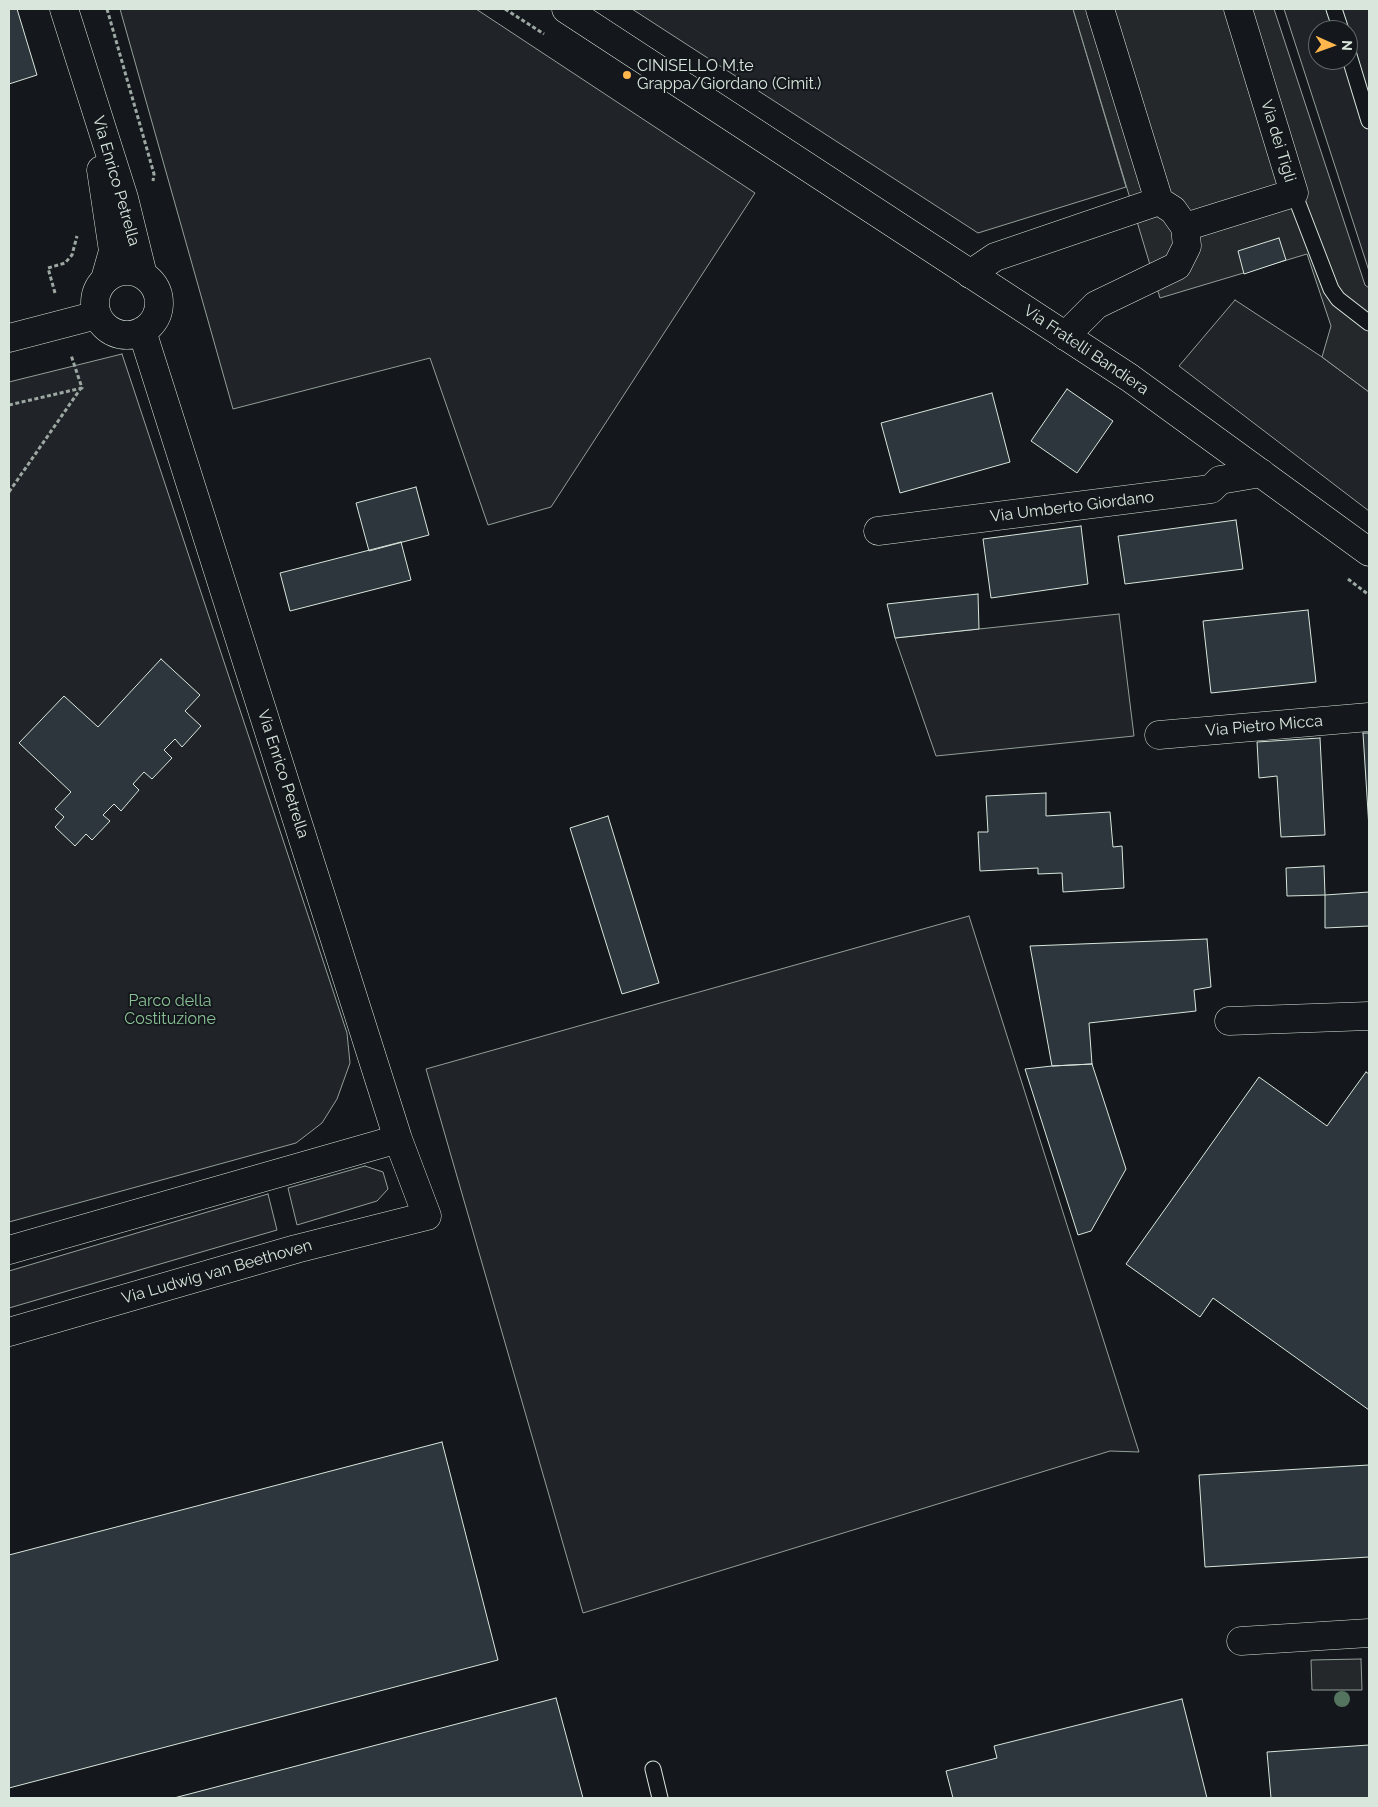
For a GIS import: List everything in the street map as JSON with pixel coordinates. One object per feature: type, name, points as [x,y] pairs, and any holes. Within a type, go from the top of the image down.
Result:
[{"type":"street","name":"Via Enrico Petrella","points":[[64,9],[124,198],[143,275]]},
{"type":"street","name":"Via Fratelli Bandiera","points":[[566,9],[1130,378],[1369,552]]},
{"type":"street","points":[[1065,336],[1096,305],[1177,266],[1187,246],[1185,227],[1173,210],[1159,202],[1100,9]]},
{"type":"street","name":"Via dei Tigli","points":[[1185,227],[1294,193],[1238,9]]},
{"type":"street","name":"Via Enrico Petrella","points":[[89,87],[113,251],[106,279]]},
{"type":"street","points":[[970,274],[995,257],[1159,202]]},
{"type":"street","points":[[130,271],[143,275],[152,284],[158,297],[158,310],[152,322],[142,331],[129,335],[116,333],[105,326],[97,316],[95,302],[98,290],[106,279],[117,272],[130,271]]},
{"type":"street","points":[[9,338],[97,316]]},
{"type":"street","name":"Via Enrico Petrella","points":[[142,331],[398,1139],[427,1216]]},
{"type":"street","name":"Via Umberto Giordano","points":[[878,531],[1211,489],[1220,480],[1261,473]]},
{"type":"street","name":"Via Pietro Micca","points":[[1158,735],[1369,717]]},
{"type":"street","points":[[1229,1021],[1369,1016]]},
{"type":"street","points":[[9,1250],[398,1139]]},
{"type":"street","name":"Via Ludwig van Beethoven","points":[[9,1332],[296,1249],[427,1216]]},
{"type":"street","points":[[1241,1641],[1369,1633]]},
{"type":"lane","points":[[1353,70],[1369,121]]},
{"type":"lane","points":[[1294,193],[1330,289],[1338,299],[1369,323]]},
{"type":"lane","points":[[653,1770],[660,1798]]},
{"type":"path","points":[[505,9],[546,36]]},
{"type":"path","points":[[9,492],[82,388]]},
{"type":"path","points":[[1346,577],[1369,595]]},
{"type":"green space","points":[[120,9],[476,9],[755,193],[551,507],[488,525],[430,358],[233,409]]},
{"type":"green space","points":[[632,9],[1073,9],[1126,187],[978,233]]},
{"type":"green space","points":[[1284,9],[1369,9],[1369,271]]},
{"type":"green space","points":[[1235,300],[1322,357],[1369,392],[1369,511],[1179,366]]},
{"type":"green space","name":"Parco della Costituzione","points":[[122,354],[347,1033],[350,1063],[337,1099],[322,1123],[296,1143],[9,1222],[9,382]]},
{"type":"green space","points":[[1119,614],[1134,736],[936,756],[895,638]]},
{"type":"green space","points":[[969,916],[1139,1452],[1110,1451],[583,1613],[426,1069]]},
{"type":"green space","points":[[365,1166],[383,1172],[388,1189],[377,1201],[297,1225],[288,1188]]},
{"type":"green space","points":[[268,1194],[277,1230],[9,1308],[9,1271]]},
{"type":"shaded area","points":[[1073,9],[1274,9],[1365,285],[1369,288],[1369,392],[1322,357],[1331,326],[1307,254],[1160,298]]},
{"type":"shaded area","points":[[1361,1659],[1362,1690],[1312,1690],[1311,1660]]},
{"type":"building","points":[[9,9],[17,9],[37,75],[9,84]]},
{"type":"building","points":[[1279,238],[1286,260],[1244,274],[1238,251]]},
{"type":"building","points":[[1067,389],[1113,421],[1077,473],[1031,441]]},
{"type":"building","points":[[992,393],[1010,462],[900,493],[881,423]]},
{"type":"building","points":[[416,487],[429,535],[369,551],[356,503]]},
{"type":"building","points":[[1236,520],[1243,569],[1125,584],[1118,536]]},
{"type":"building","points":[[1081,526],[1088,584],[991,598],[983,539]]},
{"type":"building","points":[[401,542],[411,580],[290,611],[280,573]]},
{"type":"building","points":[[978,594],[979,629],[895,638],[887,604]]},
{"type":"building","points":[[1308,610],[1316,682],[1211,693],[1203,621]]},
{"type":"building","points":[[161,659],[200,695],[185,711],[201,726],[182,747],[175,739],[164,750],[172,758],[152,779],[144,772],[133,784],[139,790],[121,811],[114,804],[103,815],[110,821],[92,840],[86,834],[75,846],[55,827],[64,817],[55,809],[71,792],[19,743],[64,696],[98,727]]},
{"type":"building","points":[[1363,733],[1369,733],[1369,828]]},
{"type":"building","points":[[1320,738],[1325,835],[1281,837],[1277,776],[1259,778],[1257,742]]},
{"type":"building","points":[[1046,793],[1046,816],[1110,812],[1113,847],[1122,846],[1124,888],[1063,892],[1062,873],[1038,874],[1038,868],[980,871],[978,832],[988,832],[986,796]]},
{"type":"building","points":[[608,816],[659,983],[622,994],[570,828]]},
{"type":"building","points":[[1324,866],[1325,895],[1287,896],[1286,868]]},
{"type":"building","points":[[1369,892],[1369,926],[1325,928],[1325,895]]},
{"type":"building","points":[[1207,939],[1211,987],[1194,990],[1196,1011],[1089,1023],[1092,1064],[1052,1066],[1030,946]]},
{"type":"building","points":[[1092,1064],[1126,1169],[1091,1231],[1078,1235],[1025,1069]]},
{"type":"building","points":[[1366,1072],[1369,1074],[1369,1410],[1213,1298],[1200,1317],[1126,1264],[1259,1077],[1327,1126]]},
{"type":"building","points":[[442,1442],[498,1660],[9,1788],[9,1555]]},
{"type":"building","points":[[1369,1465],[1369,1557],[1205,1567],[1199,1475]]},
{"type":"building","points":[[556,1698],[583,1798],[174,1798]]},
{"type":"building","points":[[1182,1699],[1207,1798],[953,1798],[946,1771],[997,1758],[994,1746]]},
{"type":"building","points":[[1369,1745],[1369,1798],[1271,1798],[1267,1752]]},
{"type":"place","name":"CINISELLO M.te Grappa/Giordano (Cimit.)","points":[[627,75]]}]
